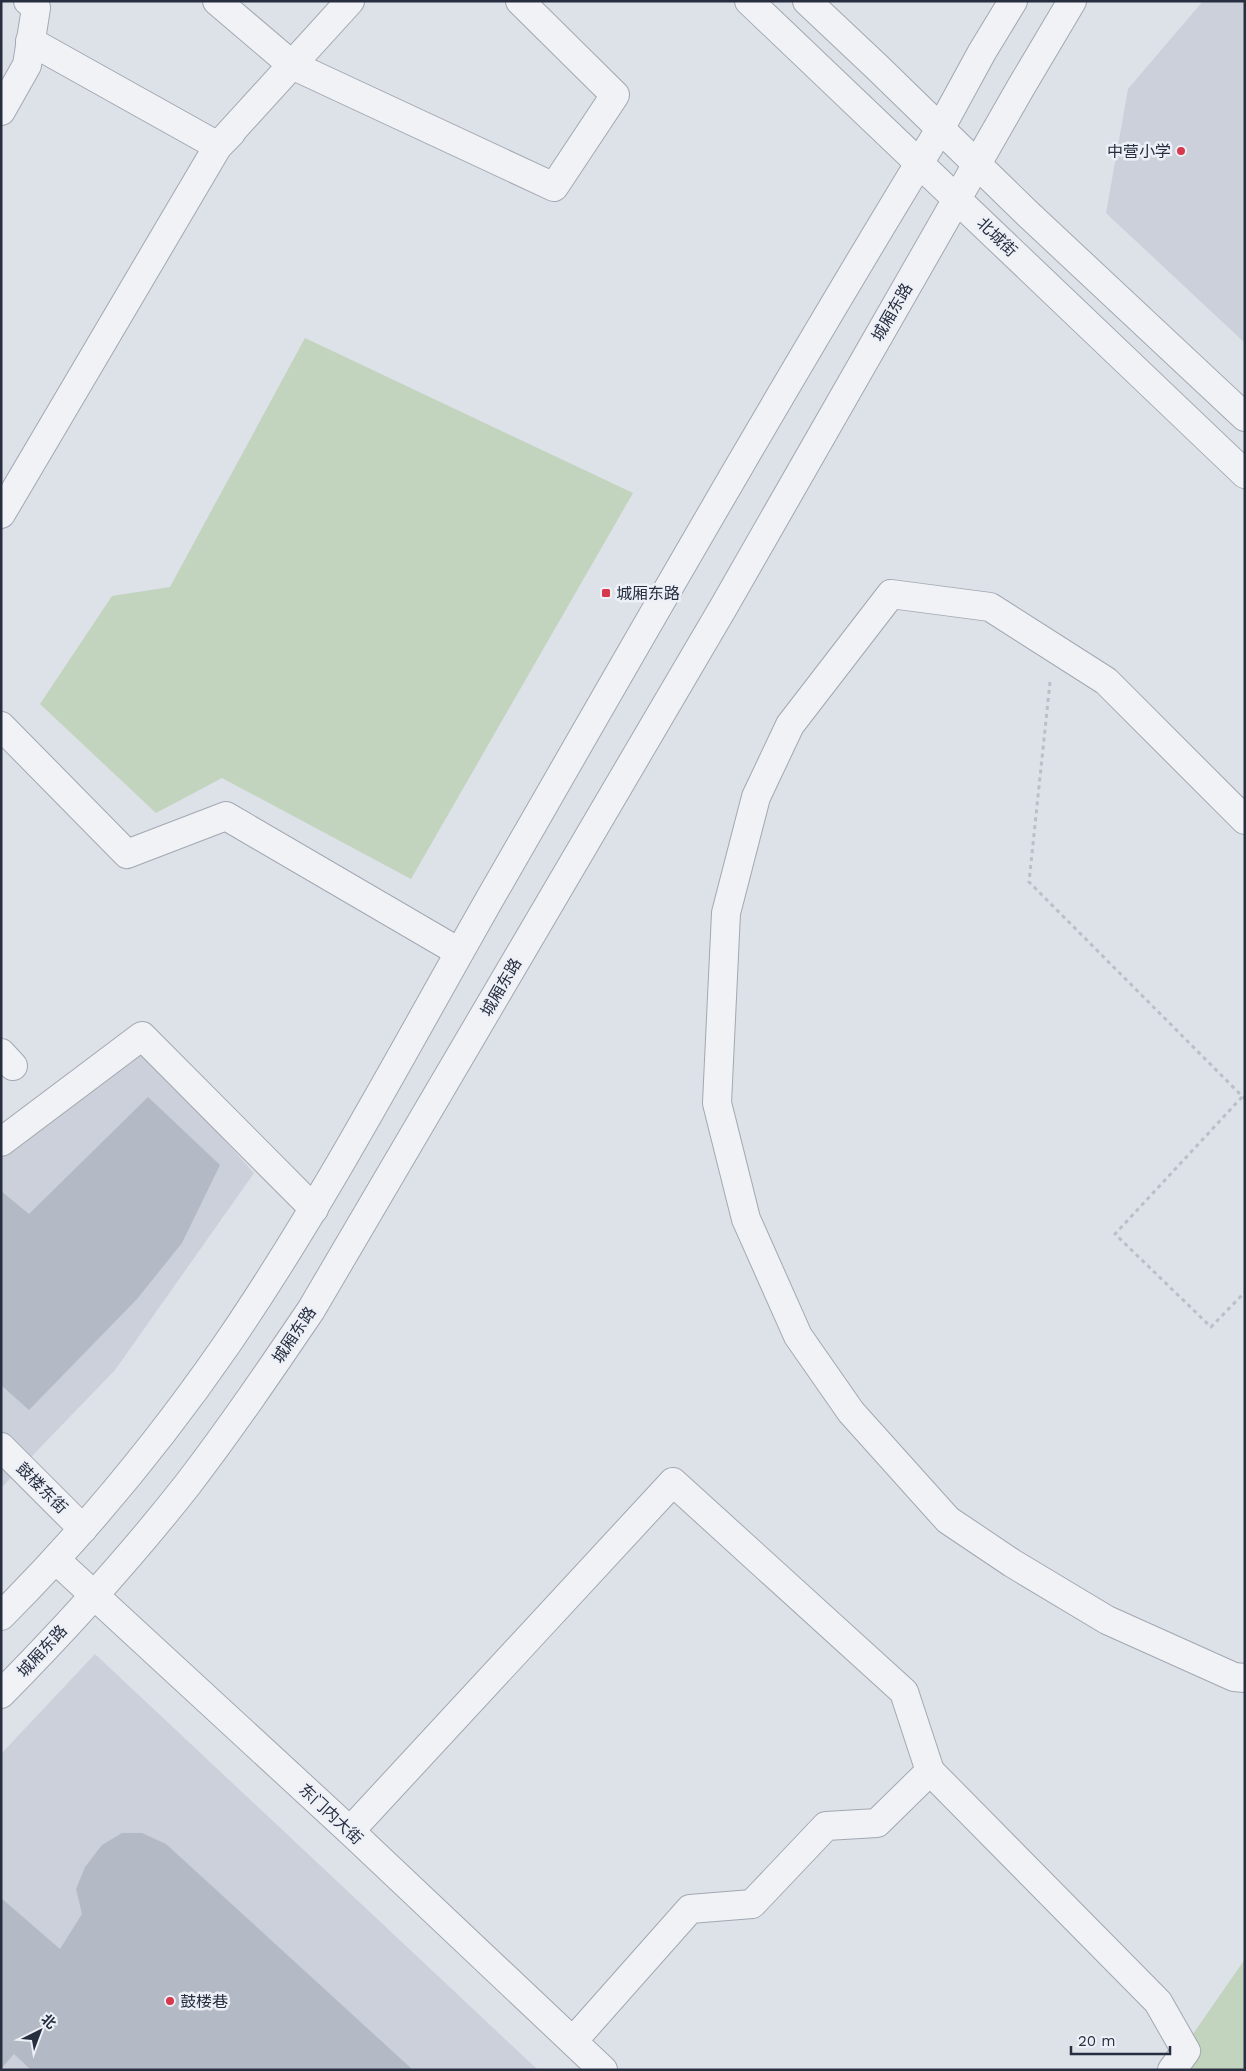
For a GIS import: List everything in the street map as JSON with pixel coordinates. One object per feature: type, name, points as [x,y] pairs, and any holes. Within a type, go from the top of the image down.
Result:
[{"type":"street","points":[[1,111],[27,65],[36,8],[28,1]]},
{"type":"street","points":[[217,1],[294,66],[554,187],[615,95],[520,1]]},
{"type":"street","points":[[294,66],[350,1]]},
{"type":"street","points":[[1,514],[218,146],[294,66],[361,1]]},
{"type":"street","name":"北城街","points":[[749,1],[1245,474]]},
{"type":"street","points":[[807,1],[1245,417]]},
{"type":"street","points":[[1,1616],[56,1560],[150,1449],[228,1343],[314,1209],[655,612],[940,129],[982,52],[1013,1]]},
{"type":"street","name":"城厢东路","points":[[1,1694],[94,1596],[188,1484],[255,1392],[311,1310],[723,608],[957,198],[1072,1]]},
{"type":"street","points":[[30,41],[218,146]]},
{"type":"street","points":[[1245,820],[1106,680],[990,607],[891,594],[790,725],[756,797],[726,913],[717,1103],[746,1219],[798,1336],[851,1412],[948,1520],[1012,1563],[1107,1620],[1234,1677],[1245,1678]]},
{"type":"street","points":[[1,726],[127,854],[226,816],[460,952]]},
{"type":"street","points":[[1,1142],[142,1036],[314,1209]]},
{"type":"street","name":"鼓楼东街","points":[[1,1447],[83,1529]]},
{"type":"street","points":[[350,1831],[673,1482],[904,1692],[930,1771],[1158,2002],[1186,2051],[1172,2070]]},
{"type":"street","name":"东门内大街","points":[[56,1560],[350,1831],[604,2070]]},
{"type":"street","points":[[573,2041],[690,1909],[752,1904],[826,1826],[877,1823],[930,1771]]},
{"type":"path","points":[[1053,647],[1030,882],[1244,1098],[1115,1234],[1210,1327],[1245,1292]]},
{"type":"shaded area","name":"中营小学","points":[[1203,1],[1245,1],[1245,343],[1106,213],[1128,89]]},
{"type":"shaded area","points":[[142,1049],[254,1173],[115,1370],[1,1488],[1,1157]]},
{"type":"shaded area","points":[[95,1654],[538,2070],[1,2070],[1,1754]]},
{"type":"green space","points":[[305,338],[633,493],[411,879],[222,778],[156,813],[40,704],[112,596],[170,587]]},
{"type":"green space","points":[[1245,1959],[1245,2070],[1168,2070]]},
{"type":"building","points":[[148,1097],[220,1165],[182,1243],[137,1299],[29,1410],[1,1385],[1,1191],[29,1214]]},
{"type":"building","name":"鼓楼巷","points":[[122,1833],[142,1833],[166,1844],[413,2070],[31,2070],[14,2054],[1,2069],[1,1898],[60,1949],[82,1914],[76,1889],[85,1867],[102,1845]]},
{"type":"place","name":"中营小学","points":[[1181,151]]},
{"type":"place","name":"城厢东路","points":[[606,593]]},
{"type":"place","name":"鼓楼巷","points":[[170,2001]]}]
